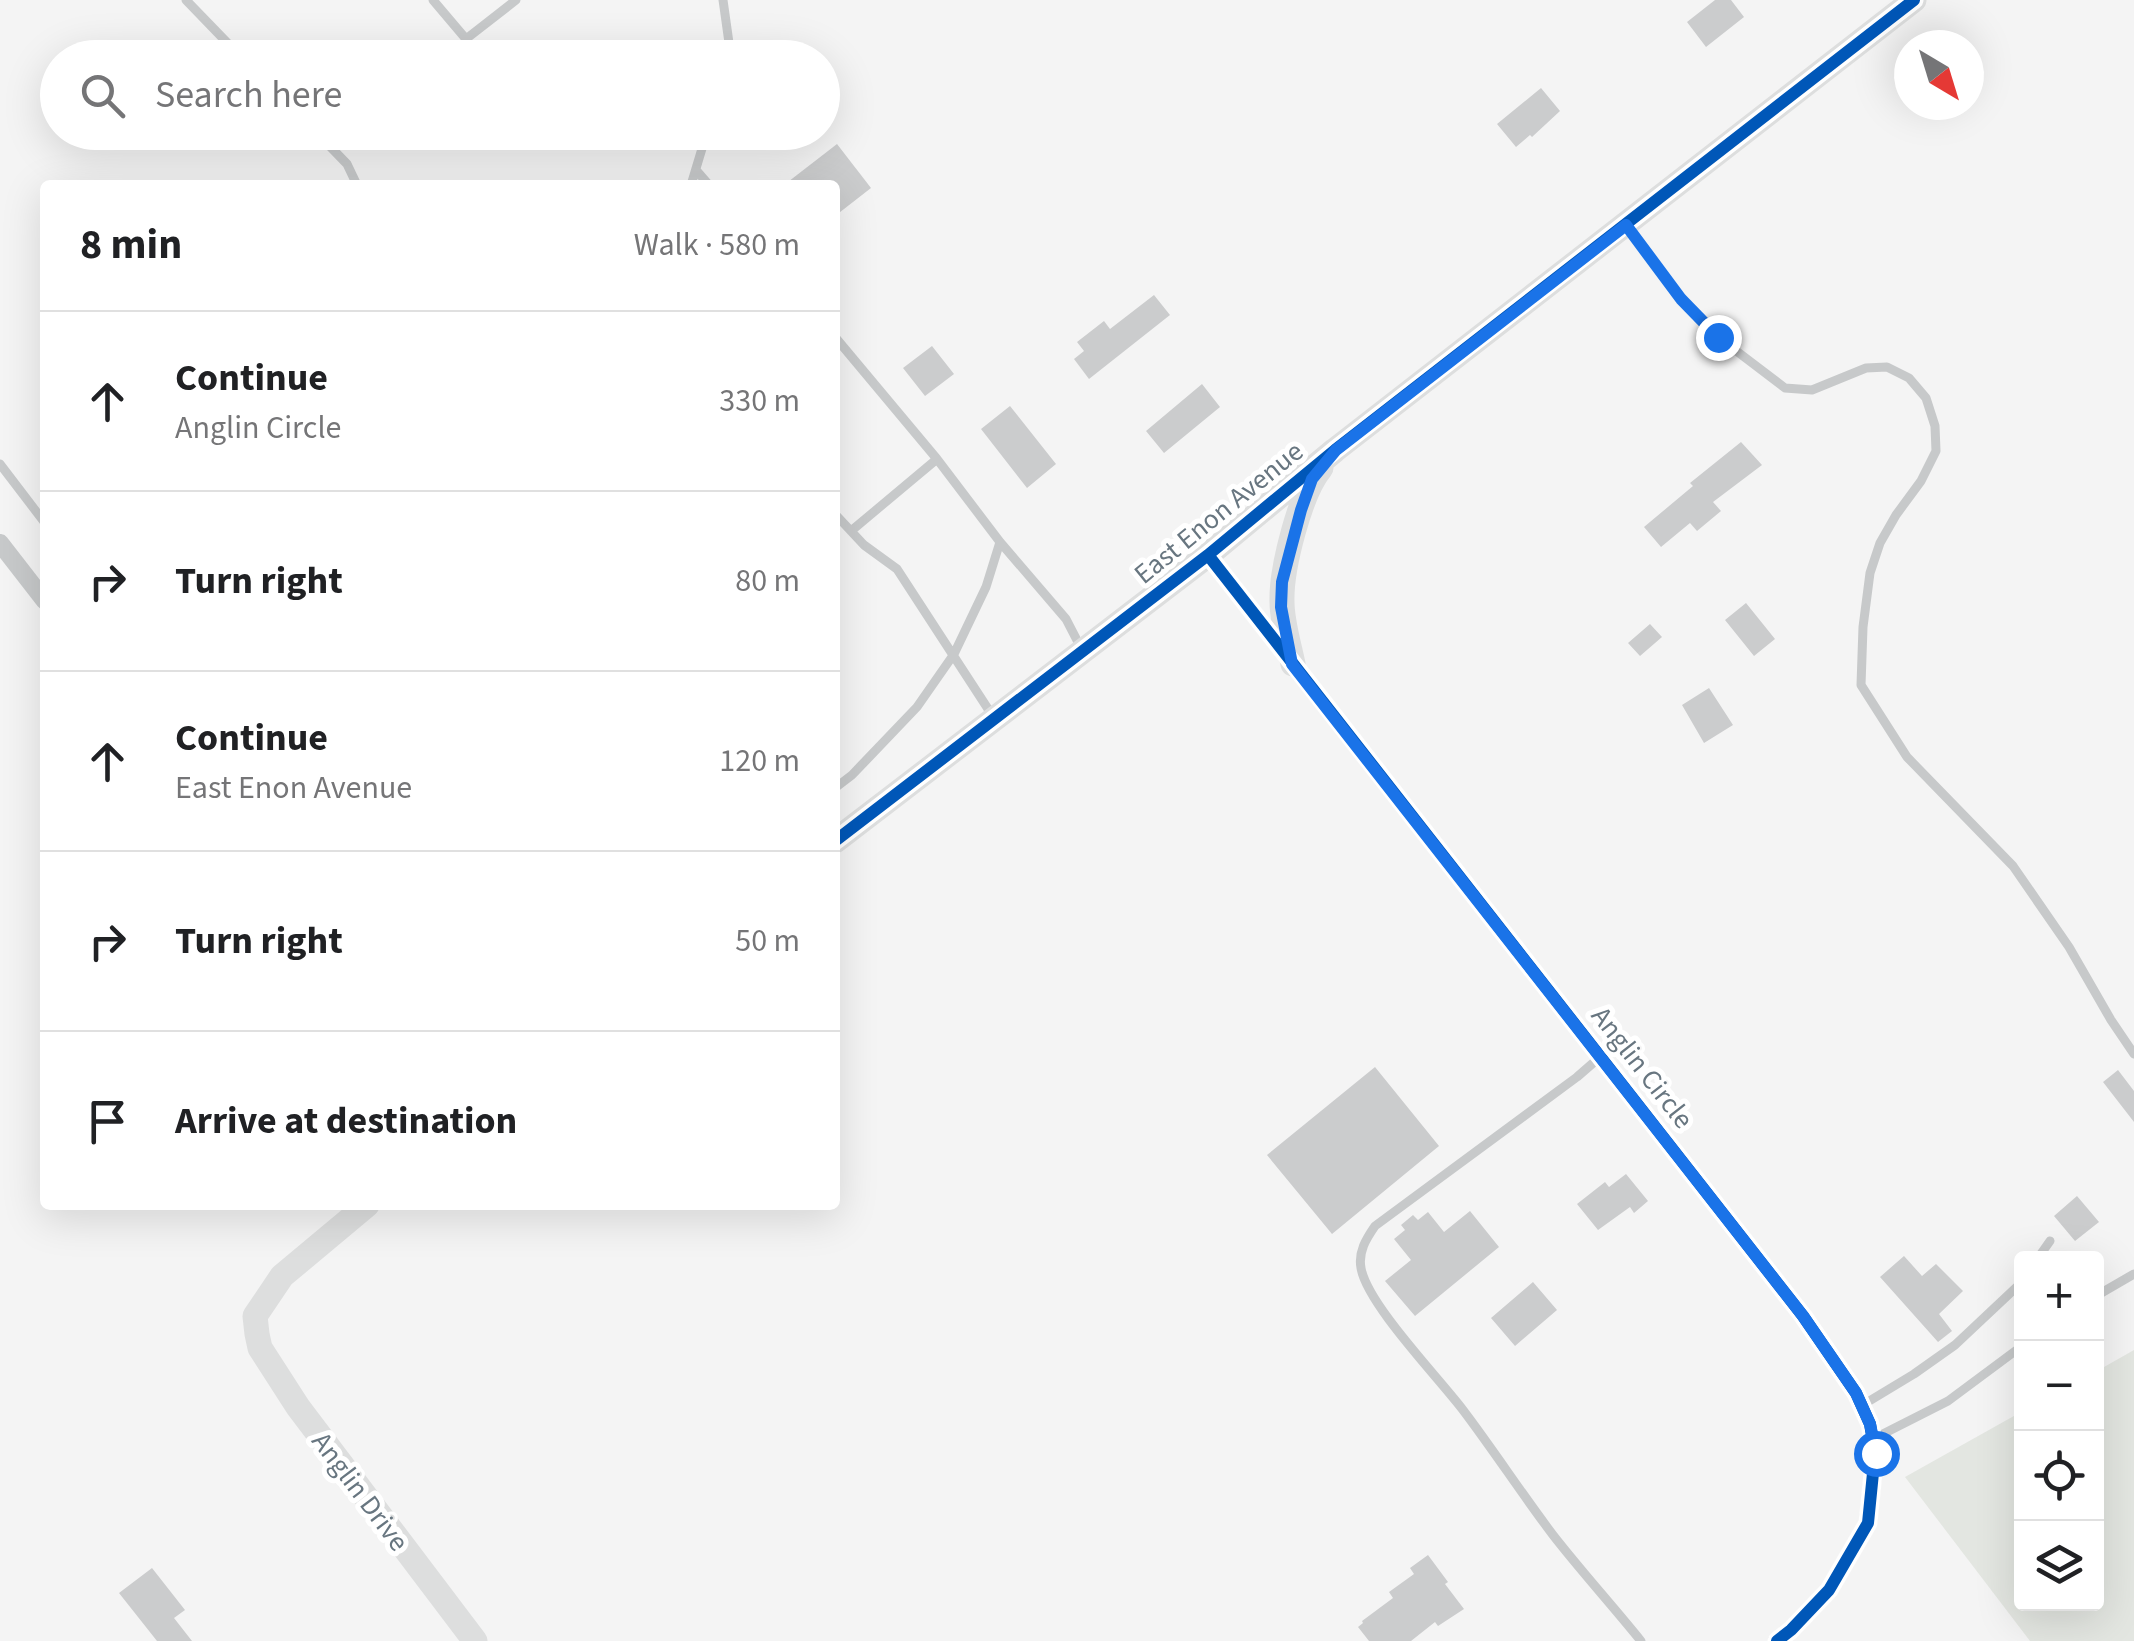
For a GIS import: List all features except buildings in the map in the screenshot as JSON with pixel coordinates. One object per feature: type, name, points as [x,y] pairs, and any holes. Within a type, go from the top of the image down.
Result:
[{"type":"street","name":"East Enon Avenue","points":[[840,837],[1208,555],[1336,450],[1914,0]]},
{"type":"street","points":[[1292,664],[1281,607],[1282,582],[1312,479],[1336,450]]},
{"type":"street","points":[[0,543],[40,595]]},
{"type":"street","name":"Anglin Circle","points":[[1208,555],[1803,1316],[1856,1393],[1870,1424],[1876,1453],[1868,1523],[1829,1590],[1777,1641]]},
{"type":"street","name":"Anglin Drive","points":[[361,1210],[282,1276],[255,1316],[260,1348],[298,1408],[475,1641]]},
{"type":"lane","points":[[186,0],[225,40]]},
{"type":"lane","points":[[433,0],[466,39],[516,0]]},
{"type":"lane","points":[[723,0],[729,40]]},
{"type":"lane","points":[[333,150],[347,164],[355,180]]},
{"type":"lane","points":[[693,180],[702,150]]},
{"type":"lane","points":[[696,170],[705,180]]},
{"type":"lane","points":[[1626,225],[1681,299],[1718,337],[1785,388],[1812,390],[1866,368],[1887,366],[1909,378],[1926,398],[1935,426],[1936,451],[1880,543],[1870,573],[1861,684],[1907,757],[2014,866],[2134,1054]]},
{"type":"lane","points":[[840,342],[1066,620],[1082,651]]},
{"type":"lane","points":[[851,531],[937,459]]},
{"type":"lane","points":[[0,464],[40,516]]},
{"type":"lane","points":[[840,519],[864,545],[897,569],[994,718]]},
{"type":"lane","points":[[840,784],[917,707],[954,654],[986,587],[1000,542]]},
{"type":"lane","points":[[1600,1056],[1375,1226],[1366,1240],[1360,1268],[1368,1289],[1388,1317],[1462,1408],[1554,1536],[1641,1641]]},
{"type":"lane","points":[[2043,1251],[2050,1240]]},
{"type":"lane","points":[[2104,1291],[2134,1274]]},
{"type":"lane","points":[[1861,1406],[1955,1345],[2014,1290]]},
{"type":"lane","points":[[1873,1439],[1948,1402],[2014,1352]]},
{"type":"shaded area","points":[[2134,1350],[2134,1641],[2030,1641],[1905,1477],[2014,1416],[2014,1611],[2104,1611],[2104,1367]]},
{"type":"cycle path","points":[[840,837],[1208,555],[1335,450],[1914,0]]},
{"type":"cycle path","points":[[1208,555],[1803,1316],[1856,1393],[1870,1424],[1875,1453],[1868,1523],[1829,1590],[1777,1641]]},
{"type":"route","points":[[1718,337],[1681,299],[1626,225],[1336,450],[1312,479],[1301,510],[1282,582],[1281,607],[1292,664],[1803,1316],[1856,1393],[1870,1424],[1876,1453]]}]
